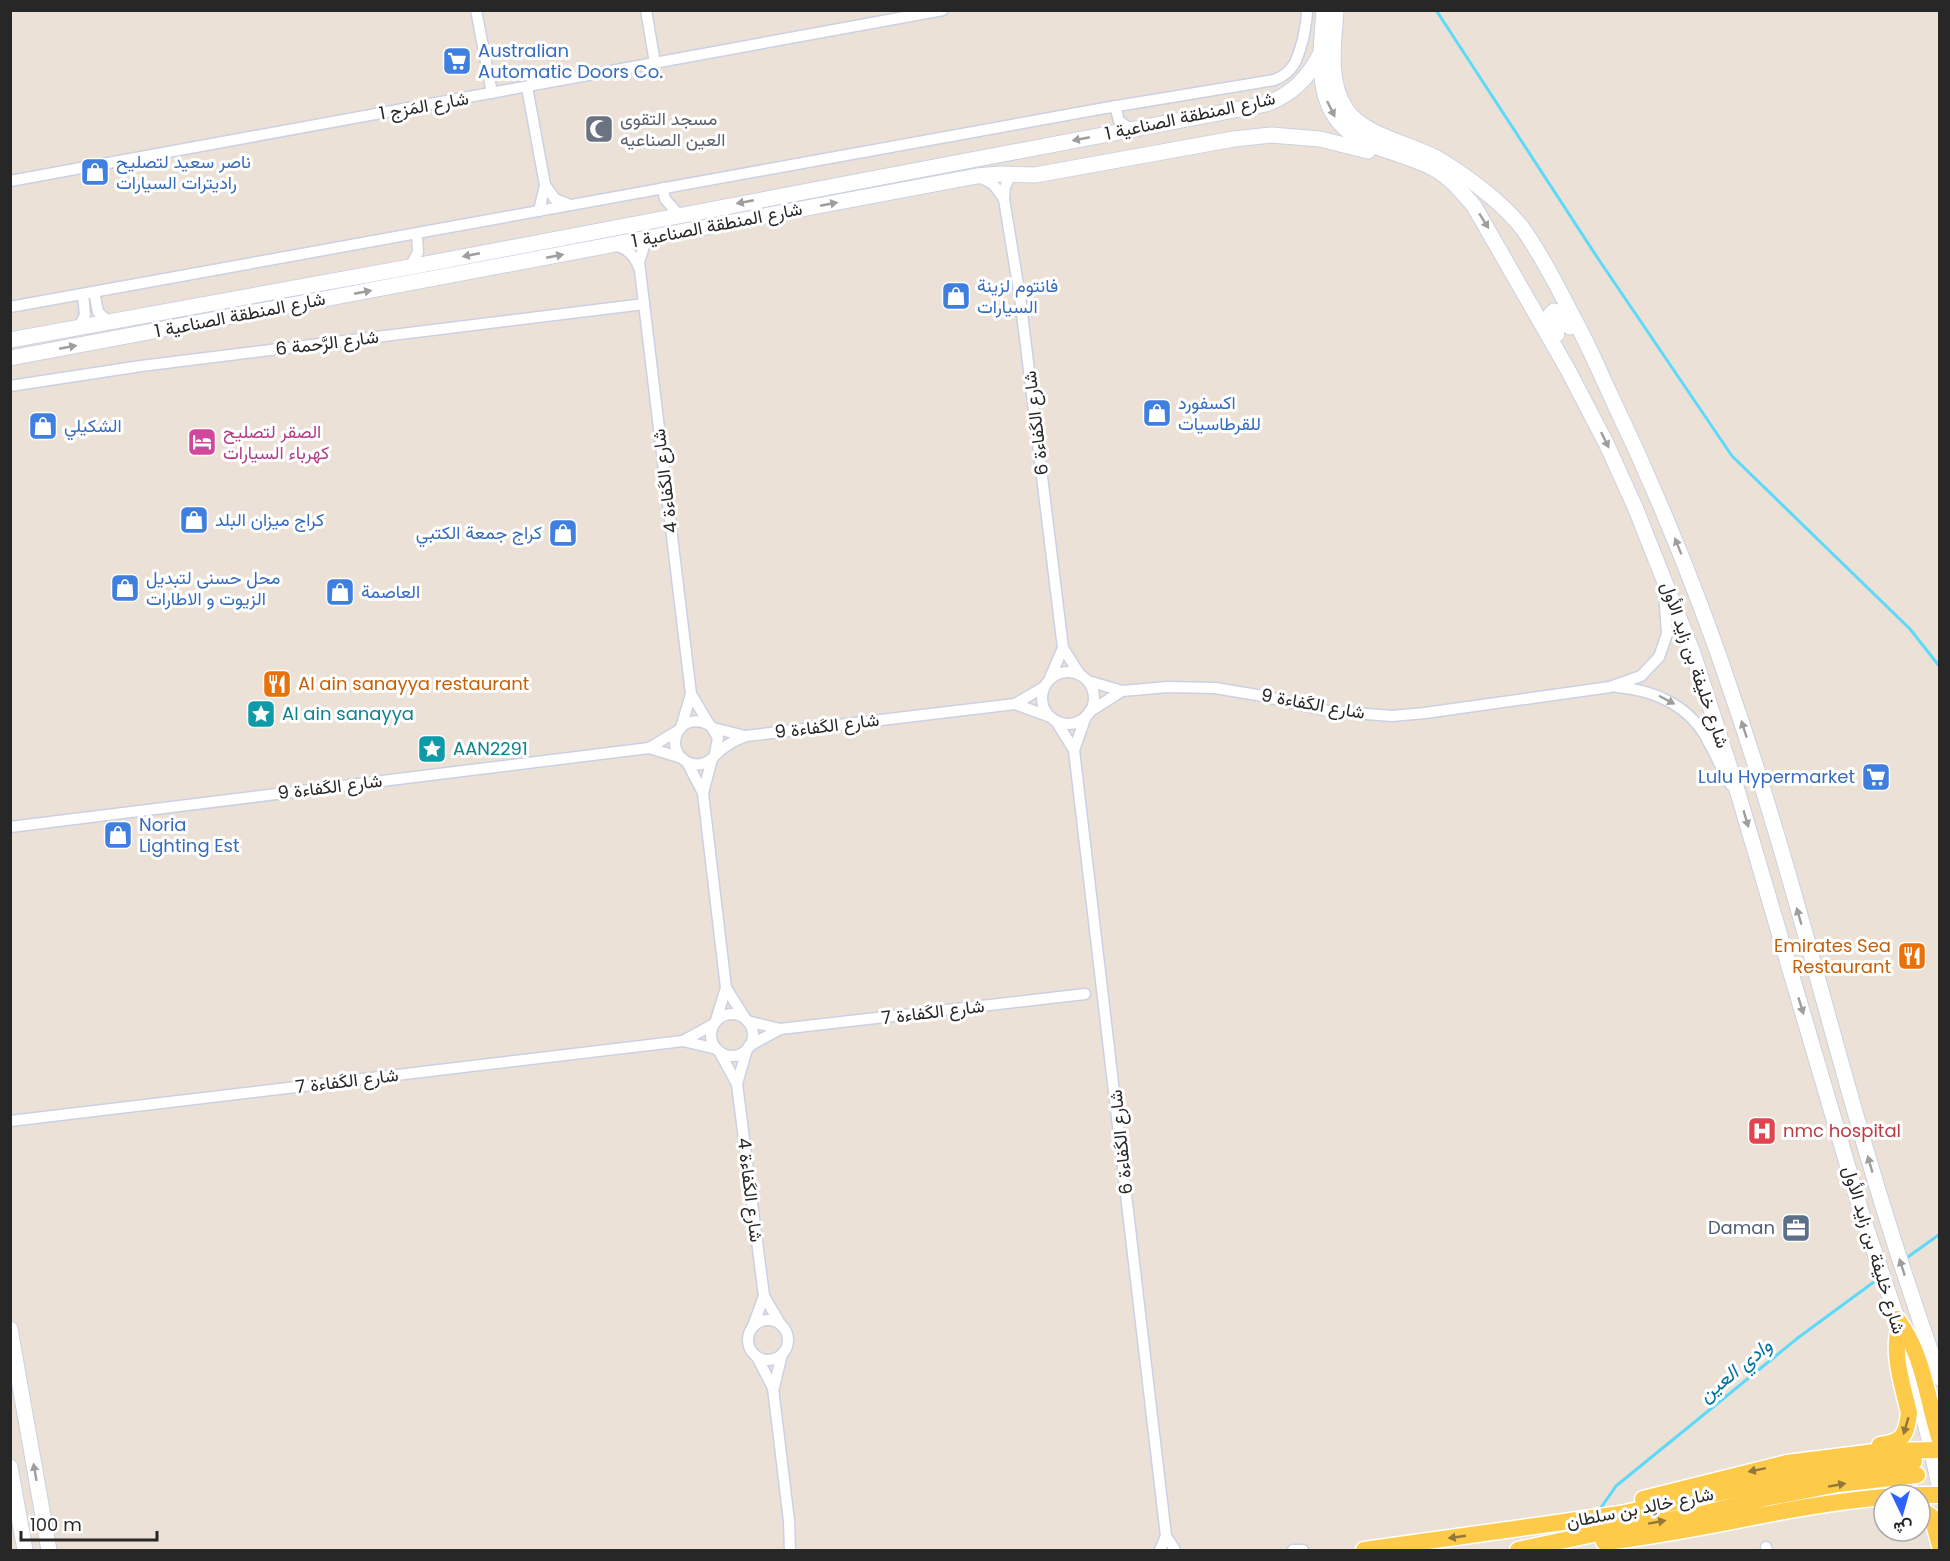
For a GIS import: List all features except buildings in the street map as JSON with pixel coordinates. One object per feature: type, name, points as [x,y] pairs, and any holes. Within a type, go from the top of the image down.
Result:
[{"type":"main road","name":"شارع خليفة بن زايد الأول","points":[[1324,10],[1321,70],[1325,94],[1331,110],[1342,126],[1364,142],[1436,170],[1457,186],[1481,217],[1588,407],[1635,507],[1693,653],[1738,793],[1863,1218],[1898,1323]]},
{"type":"main road","name":"شارع خليفة بن زايد الأول","points":[[1336,10],[1334,70],[1337,93],[1344,108],[1363,126],[1421,150],[1445,163],[1507,211],[1523,230],[1578,325],[1676,543],[1707,621],[1736,705],[1791,886],[1887,1220],[1940,1378]]},
{"type":"main road","name":"شارع المنطقة الصناعية 1","points":[[10,340],[410,267],[1266,104],[1301,83],[1322,50]]},
{"type":"main road","name":"شارع المنطقة الصناعية 1","points":[[10,358],[977,176],[1035,175],[1234,139],[1271,135],[1320,139],[1348,145],[1401,162],[1425,164]]},
{"type":"main road","points":[[871,196],[875,189],[873,178]]},
{"type":"main road","points":[[195,323],[197,312],[210,303]]},
{"type":"main road","points":[[1588,407],[1584,386],[1550,321],[1552,313],[1557,311],[1563,314],[1590,365],[1602,376]]},
{"type":"main road","points":[[1898,1323],[1908,1334],[1922,1366],[1938,1450],[1940,1490]]},
{"type":"main road","points":[[1696,1507],[1787,1464],[1820,1453],[1892,1443],[1901,1438],[1907,1428],[1909,1413],[1897,1357],[1898,1323]]},
{"type":"main road","points":[[10,1329],[49,1551]]},
{"type":"main road","points":[[1787,1464],[1862,1453],[1938,1450]]},
{"type":"main road","points":[[10,1467],[26,1551]]},
{"type":"main road","name":"شارع خالِد بن سلطان","points":[[1518,1551],[1612,1530],[1696,1507],[1765,1498],[1916,1468]]},
{"type":"main road","points":[[1781,1512],[1872,1499]]},
{"type":"main road","points":[[1364,1551],[1515,1529],[1696,1507],[1810,1512],[1872,1506]]},
{"type":"main road","points":[[1932,1517],[1940,1546]]},
{"type":"street","points":[[476,10],[492,93]]},
{"type":"street","points":[[646,10],[655,63]]},
{"type":"street","name":"شارع المَزج 1","points":[[10,181],[943,10]]},
{"type":"street","points":[[10,307],[571,205],[664,194],[1116,112],[1280,78],[1291,70],[1298,60],[1307,21],[1307,10]]},
{"type":"street","points":[[527,87],[545,185],[539,211]]},
{"type":"street","points":[[1116,112],[1123,125],[1132,130]]},
{"type":"street","points":[[1104,135],[1112,127],[1116,112]]},
{"type":"street","name":"شارع الكَفاءة 6","points":[[1011,174],[1005,187],[1004,199],[1020,297],[1063,648],[1084,678]]},
{"type":"street","points":[[977,176],[993,184],[1004,199]]},
{"type":"street","points":[[545,185],[555,199],[571,205]]},
{"type":"street","points":[[664,194],[679,215]]},
{"type":"street","points":[[658,219],[664,194]]},
{"type":"street","points":[[417,234],[419,246],[434,262]]},
{"type":"street","name":"شارع الكَفاءة 4","points":[[652,237],[641,251],[639,268],[691,694],[699,711],[712,727]]},
{"type":"street","points":[[613,245],[628,250],[635,258],[639,268]]},
{"type":"street","points":[[410,267],[419,246]]},
{"type":"street","points":[[88,293],[99,312],[109,322]]},
{"type":"street","points":[[79,327],[85,315],[88,293]]},
{"type":"street","name":"شارع الرَّحمة 6","points":[[10,386],[153,364],[644,304]]},
{"type":"street","name":"شارع الكَفاءة 9","points":[[1084,678],[1122,691],[1168,687],[1215,688],[1328,711],[1392,716],[1610,687],[1641,676],[1654,664],[1663,649],[1668,626],[1662,573]]},
{"type":"street","points":[[1047,683],[1064,672],[1084,678],[1094,696],[1088,714],[1072,723],[1054,719],[1042,704],[1047,683],[1063,648]]},
{"type":"street","name":"شارع الكَفاءة 9","points":[[713,756],[729,743],[746,736],[1015,704],[1047,683]]},
{"type":"street","name":"شارع الكَفاءة 9","points":[[1610,687],[1645,691],[1664,698],[1683,710],[1705,735],[1719,765],[1738,793]]},
{"type":"street","name":"شارع الكَفاءة 9","points":[[1088,714],[1122,691]]},
{"type":"street","name":"شارع الكَفاءة 4","points":[[680,729],[691,694]]},
{"type":"street","name":"شارع الكَفاءة 9","points":[[1015,704],[1054,719]]},
{"type":"street","name":"شارع الكَفاءة 6","points":[[1074,750],[1088,714]]},
{"type":"street","name":"شارع الكَفاءة 6","points":[[1054,719],[1074,750],[1166,1536],[1175,1551]]},
{"type":"street","points":[[702,793],[718,738],[712,727],[696,721],[680,729],[676,736],[675,748],[702,793],[726,988],[711,1040],[718,1050],[733,1055],[748,1047],[752,1036],[746,1020],[726,988]]},
{"type":"street","name":"شارع الكَفاءة 9","points":[[712,727],[746,736]]},
{"type":"street","name":"شارع الكَفاءة 9","points":[[10,827],[649,748],[680,729]]},
{"type":"street","name":"شارع الكَفاءة 9","points":[[649,748],[684,760]]},
{"type":"street","points":[[684,760],[697,764],[713,756]]},
{"type":"street","name":"شارع الكَفاءة 7","points":[[746,1020],[780,1029],[1085,994]]},
{"type":"street","points":[[715,1022],[730,1014],[746,1020]]},
{"type":"street","name":"شارع الكَفاءة 7","points":[[683,1041],[715,1022]]},
{"type":"street","name":"شارع الكَفاءة 7","points":[[748,1047],[780,1029]]},
{"type":"street","name":"شارع الكَفاءة 7","points":[[10,1121],[683,1041],[718,1050]]},
{"type":"street","name":"شارع الكَفاءة 4","points":[[737,1084],[748,1047]]},
{"type":"street","name":"شارع الكَفاءة 4","points":[[718,1050],[737,1084],[764,1296],[781,1325]]},
{"type":"street","name":"شارع الكَفاءة 4","points":[[752,1328],[764,1296]]},
{"type":"street","points":[[774,1388],[748,1342],[756,1323],[769,1320],[781,1325],[788,1337],[774,1388],[791,1550]]},
{"type":"street","points":[[758,1357],[771,1360],[783,1354]]},
{"type":"street","name":"شارع الكَفاءة 6","points":[[1160,1551],[1166,1536]]},
{"type":"street","points":[[1293,1551],[1303,1551]]},
{"type":"waterway","points":[[1436,10],[1597,257],[1732,456],[1910,629],[1940,667]]},
{"type":"waterway","name":"وادي العين","points":[[1905,1259],[1940,1234]]},
{"type":"waterway","name":"وادي العين","points":[[1598,1512],[1616,1486],[1799,1337],[1878,1279]]},
{"type":"place","name":"Australian Automatic Doors Co.","points":[[457,61]]},
{"type":"place","name":"مسجد التقوى العين الصناعيه","points":[[599,129]]},
{"type":"place","name":"ناصر سعيد لتصليح راديترات السيارات","points":[[95,172]]},
{"type":"place","name":"فانتوم لزينة السيارات","points":[[956,296]]},
{"type":"place","name":"اكسفورد للقرطاسيات","points":[[1157,413]]},
{"type":"place","name":"الشكيلي","points":[[43,426]]},
{"type":"place","name":"الصقر لتصليح كهرباء السيارات","points":[[202,442]]},
{"type":"place","name":"كراج ميزان البلد","points":[[194,520]]},
{"type":"place","name":"كراج جمعة الكتبي","points":[[563,533]]},
{"type":"place","name":"محل حسنى لتبديل الزيوت و الاطارات","points":[[125,588]]},
{"type":"place","name":"العاصمة","points":[[340,592]]},
{"type":"place","name":"Al ain sanayya restaurant","points":[[277,684]]},
{"type":"place","name":"Al ain sanayya","points":[[261,714]]},
{"type":"place","name":"AAN2291","points":[[432,749]]},
{"type":"place","name":"Lulu Hypermarket","points":[[1876,777]]},
{"type":"place","name":"Noria Lighting Est","points":[[118,835]]},
{"type":"place","name":"Emirates Sea Restaurant","points":[[1912,956]]},
{"type":"place","name":"nmc hospital","points":[[1762,1131]]},
{"type":"place","name":"Daman","points":[[1796,1228]]}]
